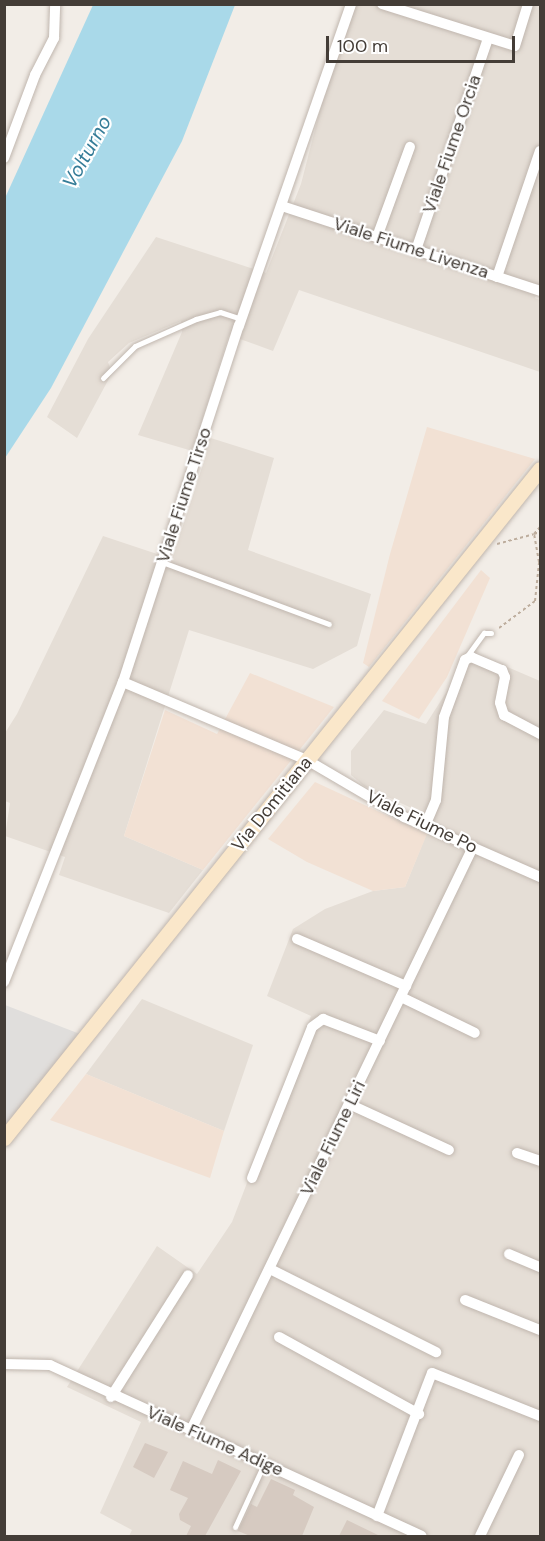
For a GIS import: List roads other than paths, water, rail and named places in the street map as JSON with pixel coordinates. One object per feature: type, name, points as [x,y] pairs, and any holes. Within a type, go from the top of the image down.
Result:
[{"type":"street","points":[[4,158],[35,75],[54,38],[55,4]]},
{"type":"street","name":"Viale Fiume Tirso","points":[[4,982],[123,682],[242,319],[351,4]]},
{"type":"street","points":[[382,4],[515,46],[528,4]]},
{"type":"street","name":"Viale Fiume Orcia","points":[[416,250],[488,38]]},
{"type":"street","points":[[377,237],[410,147]]},
{"type":"street","points":[[497,277],[540,151]]},
{"type":"street","name":"Viale Fiume Livenza","points":[[282,206],[540,291]]},
{"type":"street","name":"Via Domitiana","points":[[4,1138],[540,469]]},
{"type":"street","points":[[425,826],[436,800],[444,717],[465,660],[471,657],[502,670],[505,677],[500,703],[504,715],[540,734]]},
{"type":"street","name":"Viale Fiume Po","points":[[123,682],[307,760],[425,826],[540,877]]},
{"type":"street","name":"Viale Fiume Liri","points":[[192,1428],[473,848]]},
{"type":"street","points":[[297,939],[406,986]]},
{"type":"street","points":[[401,998],[475,1033]]},
{"type":"street","points":[[252,1178],[316,1022],[323,1019],[380,1041]]},
{"type":"street","points":[[349,1104],[449,1150]]},
{"type":"street","points":[[517,1153],[540,1161]]},
{"type":"street","points":[[509,1254],[540,1267]]},
{"type":"street","points":[[270,1269],[436,1352]]},
{"type":"street","points":[[111,1397],[188,1275]]},
{"type":"street","points":[[465,1300],[540,1330]]},
{"type":"street","points":[[279,1337],[418,1414]]},
{"type":"street","name":"Viale Fiume Adige","points":[[4,1364],[50,1365],[111,1397],[192,1428],[422,1536]]},
{"type":"street","points":[[377,1516],[432,1373],[540,1416]]},
{"type":"street","points":[[480,1536],[519,1455]]},
{"type":"lane","points":[[103,378],[135,346],[196,319],[220,312],[242,319]]},
{"type":"lane","points":[[162,562],[329,624]]},
{"type":"lane","points":[[465,660],[483,633],[491,633]]},
{"type":"lane","points":[[235,1527],[264,1462]]},
{"type":"water","name":"Volturno","points":[[93,5],[235,5],[182,141],[51,388],[5,458],[5,198]]}]
